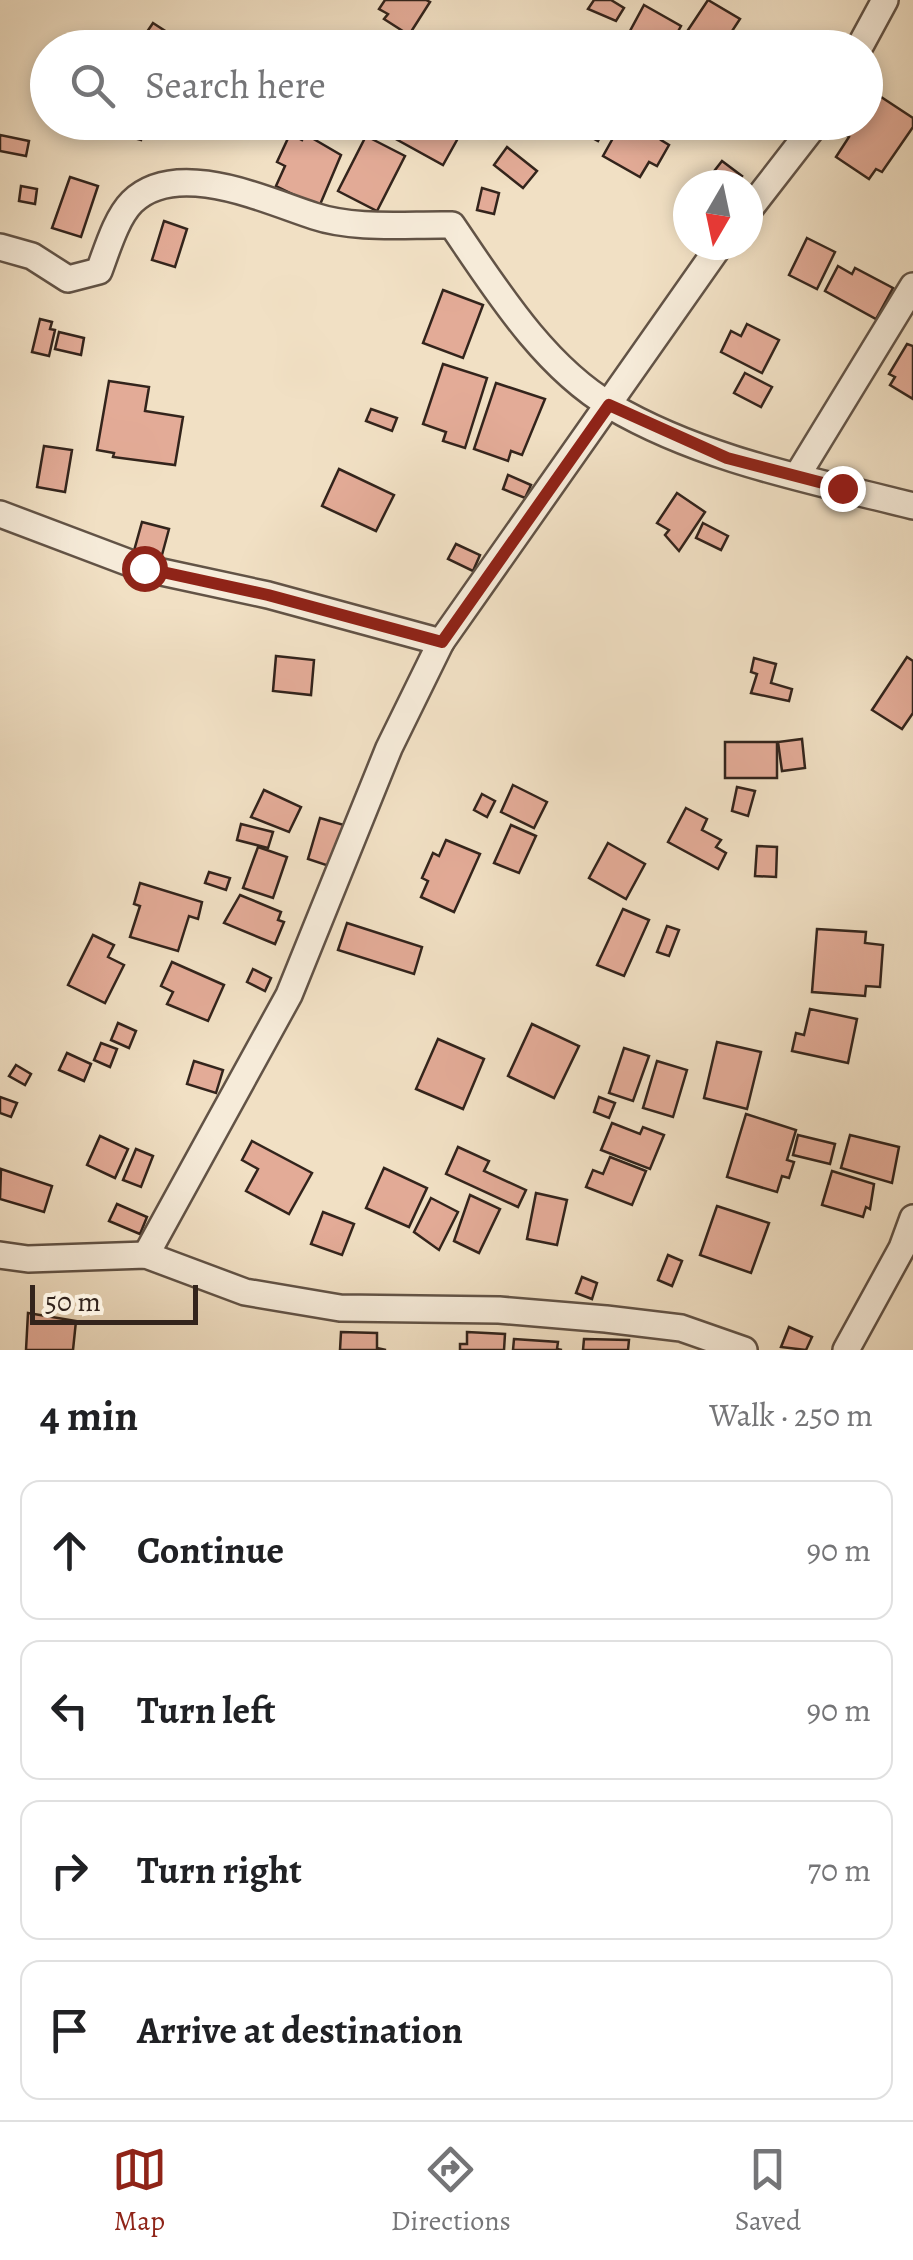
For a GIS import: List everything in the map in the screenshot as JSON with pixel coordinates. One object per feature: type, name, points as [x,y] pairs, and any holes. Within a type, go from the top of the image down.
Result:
[{"type":"street","points":[[869,30],[885,0]]},
{"type":"street","points":[[763,191],[803,140]]},
{"type":"street","points":[[0,248],[32,256],[68,278],[100,271],[132,202],[166,184],[251,190],[315,217],[356,223],[452,224],[540,346],[609,405],[727,458],[913,506]]},
{"type":"street","points":[[146,1255],[289,995],[389,748],[442,642],[710,260]]},
{"type":"street","points":[[797,476],[913,286]]},
{"type":"street","points":[[0,514],[144,568],[268,595],[442,642]]},
{"type":"street","points":[[846,1350],[902,1248],[913,1218]]},
{"type":"street","points":[[0,1255],[28,1259],[146,1255],[245,1292],[340,1308],[499,1310],[606,1318],[681,1328],[744,1350]]},
{"type":"building","points":[[385,0],[430,2],[412,30],[401,30],[384,19],[388,14],[379,9]]},
{"type":"building","points":[[594,0],[611,0],[624,8],[616,21],[588,9]]},
{"type":"building","points":[[708,0],[740,19],[733,30],[688,30]]},
{"type":"building","points":[[644,5],[681,26],[679,30],[631,30]]},
{"type":"building","points":[[883,98],[913,118],[913,127],[882,172],[876,169],[869,179],[836,157],[847,140],[883,140]]},
{"type":"building","points":[[0,135],[29,141],[26,156],[0,151]]},
{"type":"building","points":[[287,140],[315,140],[341,155],[319,207],[276,186],[285,166],[277,162]]},
{"type":"building","points":[[364,140],[374,140],[405,156],[377,211],[338,191]]},
{"type":"building","points":[[398,140],[457,140],[443,165]]},
{"type":"building","points":[[612,140],[661,140],[669,145],[657,166],[649,162],[640,177],[603,156]]},
{"type":"building","points":[[507,147],[537,171],[523,188],[494,165]]},
{"type":"building","points":[[722,161],[734,170],[715,170]]},
{"type":"building","points":[[70,177],[98,186],[81,237],[52,228]]},
{"type":"building","points":[[21,186],[37,189],[35,204],[19,201]]},
{"type":"building","points":[[482,188],[499,193],[494,214],[477,210]]},
{"type":"building","points":[[164,221],[187,229],[175,267],[152,260]]},
{"type":"building","points":[[807,238],[835,252],[817,289],[789,275]]},
{"type":"building","points":[[838,266],[852,274],[855,268],[893,288],[876,319],[825,291]]},
{"type":"building","points":[[443,290],[483,305],[463,358],[423,343]]},
{"type":"building","points":[[40,319],[52,322],[50,329],[55,330],[49,356],[32,352]]},
{"type":"building","points":[[747,324],[779,340],[762,373],[721,352],[731,331],[741,336]]},
{"type":"building","points":[[59,332],[84,338],[81,355],[55,349]]},
{"type":"building","points":[[907,344],[913,346],[913,399],[890,385],[895,377],[889,374]]},
{"type":"building","points":[[443,364],[487,378],[465,448],[443,441],[446,432],[423,424]]},
{"type":"building","points":[[745,373],[772,387],[761,407],[734,393]]},
{"type":"building","points":[[109,381],[149,387],[145,411],[183,417],[175,465],[113,457],[114,453],[97,450]]},
{"type":"building","points":[[496,383],[545,399],[522,455],[511,451],[508,461],[474,449]]},
{"type":"building","points":[[371,409],[397,418],[392,431],[366,421]]},
{"type":"building","points":[[44,446],[72,450],[65,492],[37,487]]},
{"type":"building","points":[[339,469],[394,495],[376,531],[322,506]]},
{"type":"building","points":[[508,475],[531,485],[525,498],[503,489]]},
{"type":"building","points":[[677,493],[705,512],[679,551],[665,535],[669,530],[657,523]]},
{"type":"building","points":[[142,522],[169,529],[159,566],[132,558]]},
{"type":"building","points":[[703,523],[728,536],[721,550],[696,538]]},
{"type":"building","points":[[456,544],[480,555],[473,571],[448,559]]},
{"type":"building","points":[[276,656],[314,660],[311,695],[273,691]]},
{"type":"building","points":[[907,657],[913,661],[913,713],[902,729],[872,710]]},
{"type":"building","points":[[754,658],[776,664],[771,683],[792,689],[789,701],[751,693],[757,674],[751,672]]},
{"type":"building","points":[[802,739],[805,768],[782,771],[778,742]]},
{"type":"building","points":[[725,742],[777,742],[777,778],[725,778]]},
{"type":"building","points":[[513,785],[547,802],[534,828],[501,812]]},
{"type":"building","points":[[737,787],[755,791],[748,816],[732,811]]},
{"type":"building","points":[[264,790],[301,807],[289,832],[251,817]]},
{"type":"building","points":[[482,794],[495,801],[487,817],[474,810]]},
{"type":"building","points":[[686,808],[707,819],[702,830],[721,840],[716,847],[726,853],[718,869],[668,842]]},
{"type":"building","points":[[320,818],[344,825],[332,867],[308,859]]},
{"type":"building","points":[[241,824],[273,832],[268,848],[237,840]]},
{"type":"building","points":[[511,825],[536,836],[519,873],[494,863]]},
{"type":"building","points":[[446,840],[480,854],[454,912],[421,897],[428,881],[422,878],[433,853],[439,856]]},
{"type":"building","points":[[608,843],[645,864],[626,899],[589,878]]},
{"type":"building","points":[[757,846],[777,847],[776,877],[755,876]]},
{"type":"building","points":[[258,847],[287,857],[273,898],[243,888]]},
{"type":"building","points":[[209,872],[230,878],[226,890],[205,883]]},
{"type":"building","points":[[140,883],[202,902],[198,919],[189,916],[178,951],[130,937],[140,906],[134,904]]},
{"type":"building","points":[[240,895],[281,912],[278,920],[284,922],[275,944],[224,923]]},
{"type":"building","points":[[623,909],[649,920],[624,976],[597,965]]},
{"type":"building","points":[[347,923],[422,947],[414,974],[338,950]]},
{"type":"building","points":[[667,926],[679,930],[669,956],[657,952]]},
{"type":"building","points":[[817,929],[866,932],[865,943],[883,945],[880,987],[866,986],[865,996],[812,992]]},
{"type":"building","points":[[93,935],[114,945],[108,957],[124,965],[105,1003],[68,985]]},
{"type":"building","points":[[172,962],[224,985],[208,1021],[167,1004],[173,992],[161,986]]},
{"type":"building","points":[[253,969],[271,978],[265,991],[247,982]]},
{"type":"building","points":[[810,1009],[857,1019],[848,1063],[792,1051],[796,1033],[804,1035]]},
{"type":"building","points":[[118,1023],[136,1031],[129,1048],[111,1040]]},
{"type":"building","points":[[532,1024],[579,1046],[554,1098],[508,1076]]},
{"type":"building","points":[[438,1039],[484,1059],[463,1109],[416,1089]]},
{"type":"building","points":[[717,1042],[761,1052],[747,1109],[704,1098]]},
{"type":"building","points":[[101,1043],[117,1049],[110,1067],[94,1060]]},
{"type":"building","points":[[624,1048],[649,1056],[633,1101],[609,1093]]},
{"type":"building","points":[[67,1053],[91,1064],[84,1081],[59,1070]]},
{"type":"building","points":[[194,1061],[223,1070],[216,1093],[187,1084]]},
{"type":"building","points":[[657,1061],[687,1070],[673,1117],[643,1108]]},
{"type":"building","points":[[16,1065],[31,1074],[25,1085],[9,1076]]},
{"type":"building","points":[[0,1097],[17,1103],[11,1117],[0,1113]]},
{"type":"building","points":[[599,1097],[615,1103],[609,1118],[594,1112]]},
{"type":"building","points":[[746,1114],[796,1130],[787,1160],[794,1162],[789,1178],[782,1176],[777,1192],[727,1177]]},
{"type":"building","points":[[612,1123],[640,1134],[643,1127],[664,1135],[650,1169],[601,1150]]},
{"type":"building","points":[[798,1135],[835,1144],[830,1164],[793,1155]]},
{"type":"building","points":[[850,1135],[899,1147],[892,1183],[841,1168]]},
{"type":"building","points":[[100,1136],[128,1149],[115,1178],[87,1165]]},
{"type":"building","points":[[252,1141],[312,1173],[289,1214],[246,1191],[258,1169],[242,1160]]},
{"type":"building","points":[[458,1147],[489,1161],[484,1171],[526,1190],[518,1207],[446,1174]]},
{"type":"building","points":[[136,1149],[153,1156],[141,1187],[123,1180]]},
{"type":"building","points":[[610,1157],[646,1171],[632,1205],[586,1187],[593,1170],[603,1174]]},
{"type":"building","points":[[384,1168],[427,1188],[409,1227],[366,1208]]},
{"type":"building","points":[[1,1169],[52,1186],[44,1212],[0,1199]]},
{"type":"building","points":[[832,1171],[874,1184],[870,1209],[866,1207],[863,1217],[822,1205]]},
{"type":"building","points":[[536,1193],[567,1200],[557,1245],[527,1239]]},
{"type":"building","points":[[470,1195],[500,1209],[479,1253],[454,1241]]},
{"type":"building","points":[[431,1198],[458,1212],[439,1250],[414,1232]]},
{"type":"building","points":[[117,1204],[147,1217],[140,1234],[109,1221]]},
{"type":"building","points":[[717,1206],[769,1223],[751,1273],[700,1255]]},
{"type":"building","points":[[323,1212],[354,1224],[342,1255],[311,1244]]},
{"type":"building","points":[[668,1255],[682,1261],[672,1286],[658,1280]]},
{"type":"building","points":[[582,1277],[597,1283],[592,1299],[576,1293]]},
{"type":"building","points":[[28,1313],[76,1321],[73,1350],[26,1350]]},
{"type":"building","points":[[789,1327],[812,1337],[806,1350],[781,1347]]},
{"type":"building","points":[[341,1332],[377,1333],[377,1348],[386,1350],[340,1350]]},
{"type":"building","points":[[467,1332],[505,1334],[504,1350],[460,1350],[460,1344],[467,1344]]},
{"type":"building","points":[[514,1339],[558,1342],[557,1349],[562,1350],[513,1350]]},
{"type":"building","points":[[584,1339],[629,1340],[628,1350],[583,1350]]},
{"type":"route","points":[[144,568],[268,595],[442,642],[609,405],[727,458],[842,488]]}]
